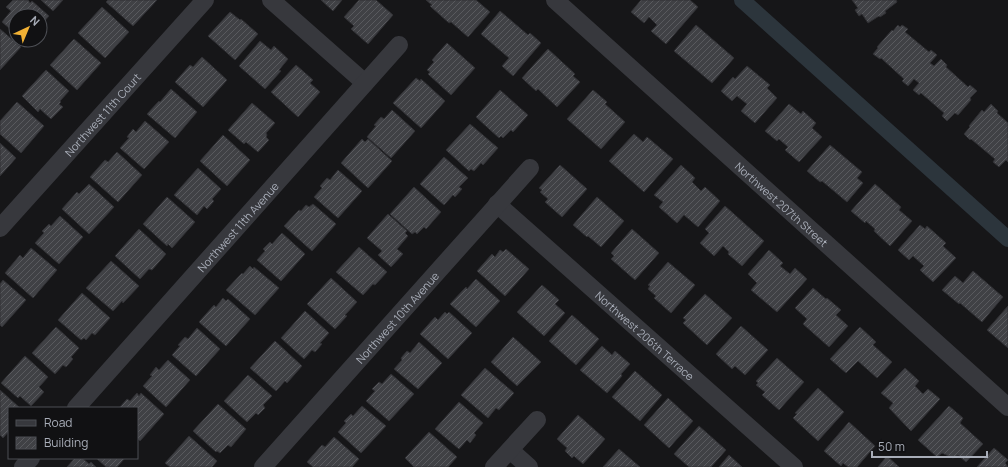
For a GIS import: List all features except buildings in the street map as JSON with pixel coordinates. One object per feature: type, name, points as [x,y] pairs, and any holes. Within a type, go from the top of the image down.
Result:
[{"type":"street","name":"Northwest 11th Court","points":[[0,228],[205,0]]},
{"type":"street","points":[[271,0],[365,84]]},
{"type":"street","name":"Northwest 207th Street","points":[[555,0],[1008,407]]},
{"type":"street","name":"Northwest 11th Avenue","points":[[77,407],[399,45]]},
{"type":"street","name":"Northwest 10th Avenue","points":[[263,467],[530,168]]},
{"type":"street","name":"Northwest 206th Terrace","points":[[497,204],[794,467]]},
{"type":"street","points":[[494,467],[537,420]]},
{"type":"street","points":[[510,450],[529,467]]},
{"type":"street","points":[[23,467],[30,459]]},
{"type":"waterway","points":[[742,0],[1008,239]]}]
